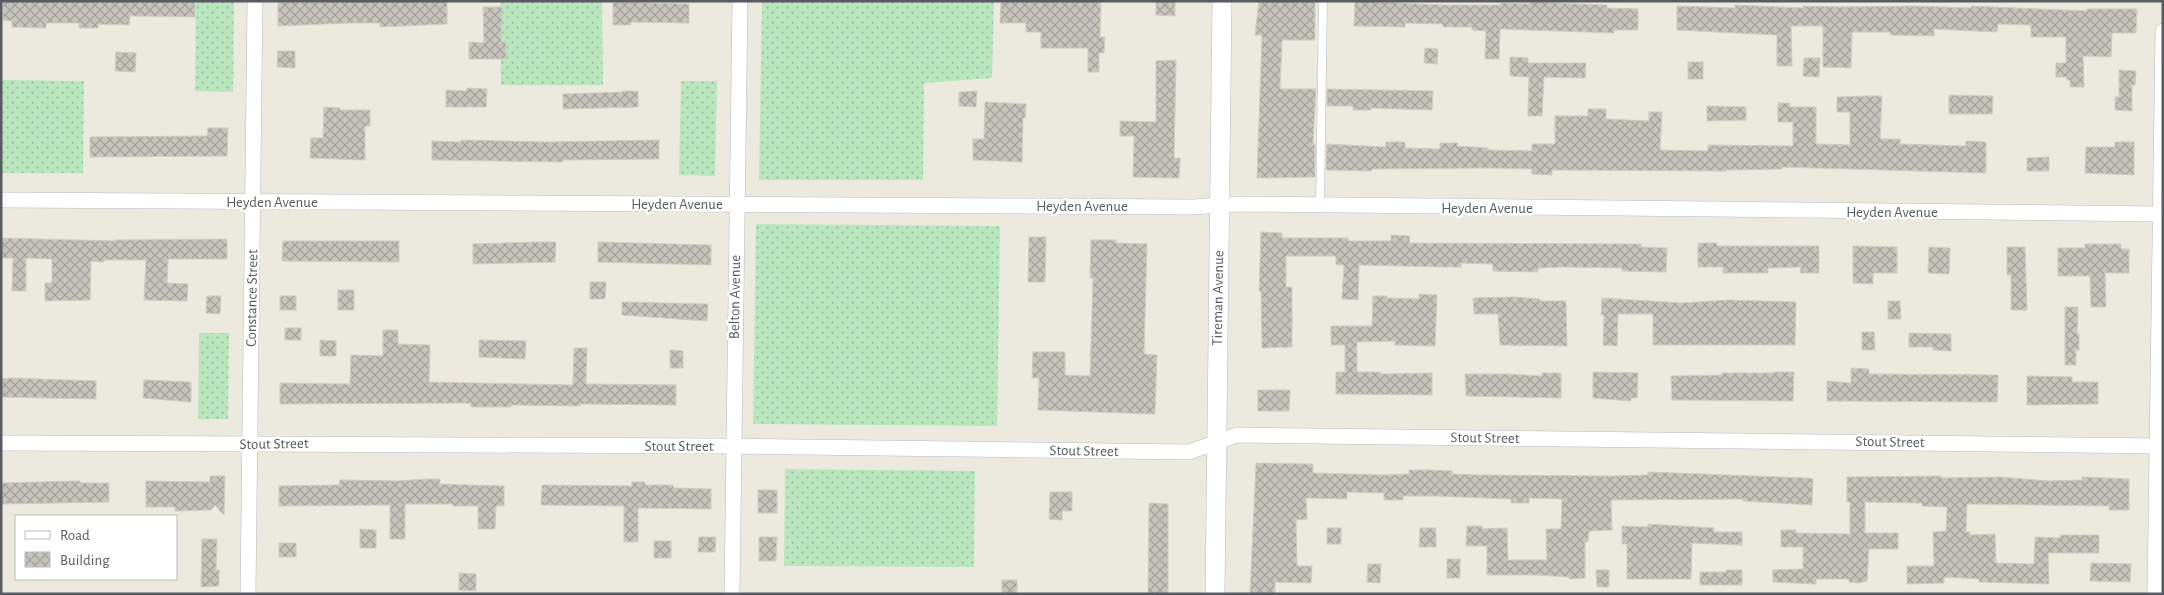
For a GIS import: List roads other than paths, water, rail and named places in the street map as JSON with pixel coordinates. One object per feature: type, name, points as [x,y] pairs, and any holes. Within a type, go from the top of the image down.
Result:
[{"type":"street","name":"Constance Street","points":[[248,594],[255,1]]},
{"type":"street","name":"Belton Avenue","points":[[732,594],[732,446],[740,1]]},
{"type":"street","name":"Tireman Avenue","points":[[1215,594],[1222,1]]},
{"type":"street","points":[[2155,594],[2160,446],[2163,31]]},
{"type":"street","name":"Heyden Avenue","points":[[1,200],[1219,205],[2162,214]]},
{"type":"street","name":"Stout Street","points":[[1,443],[732,446],[1189,452],[1237,435],[2160,446]]},
{"type":"lane","points":[[1320,206],[1323,1]]}]
